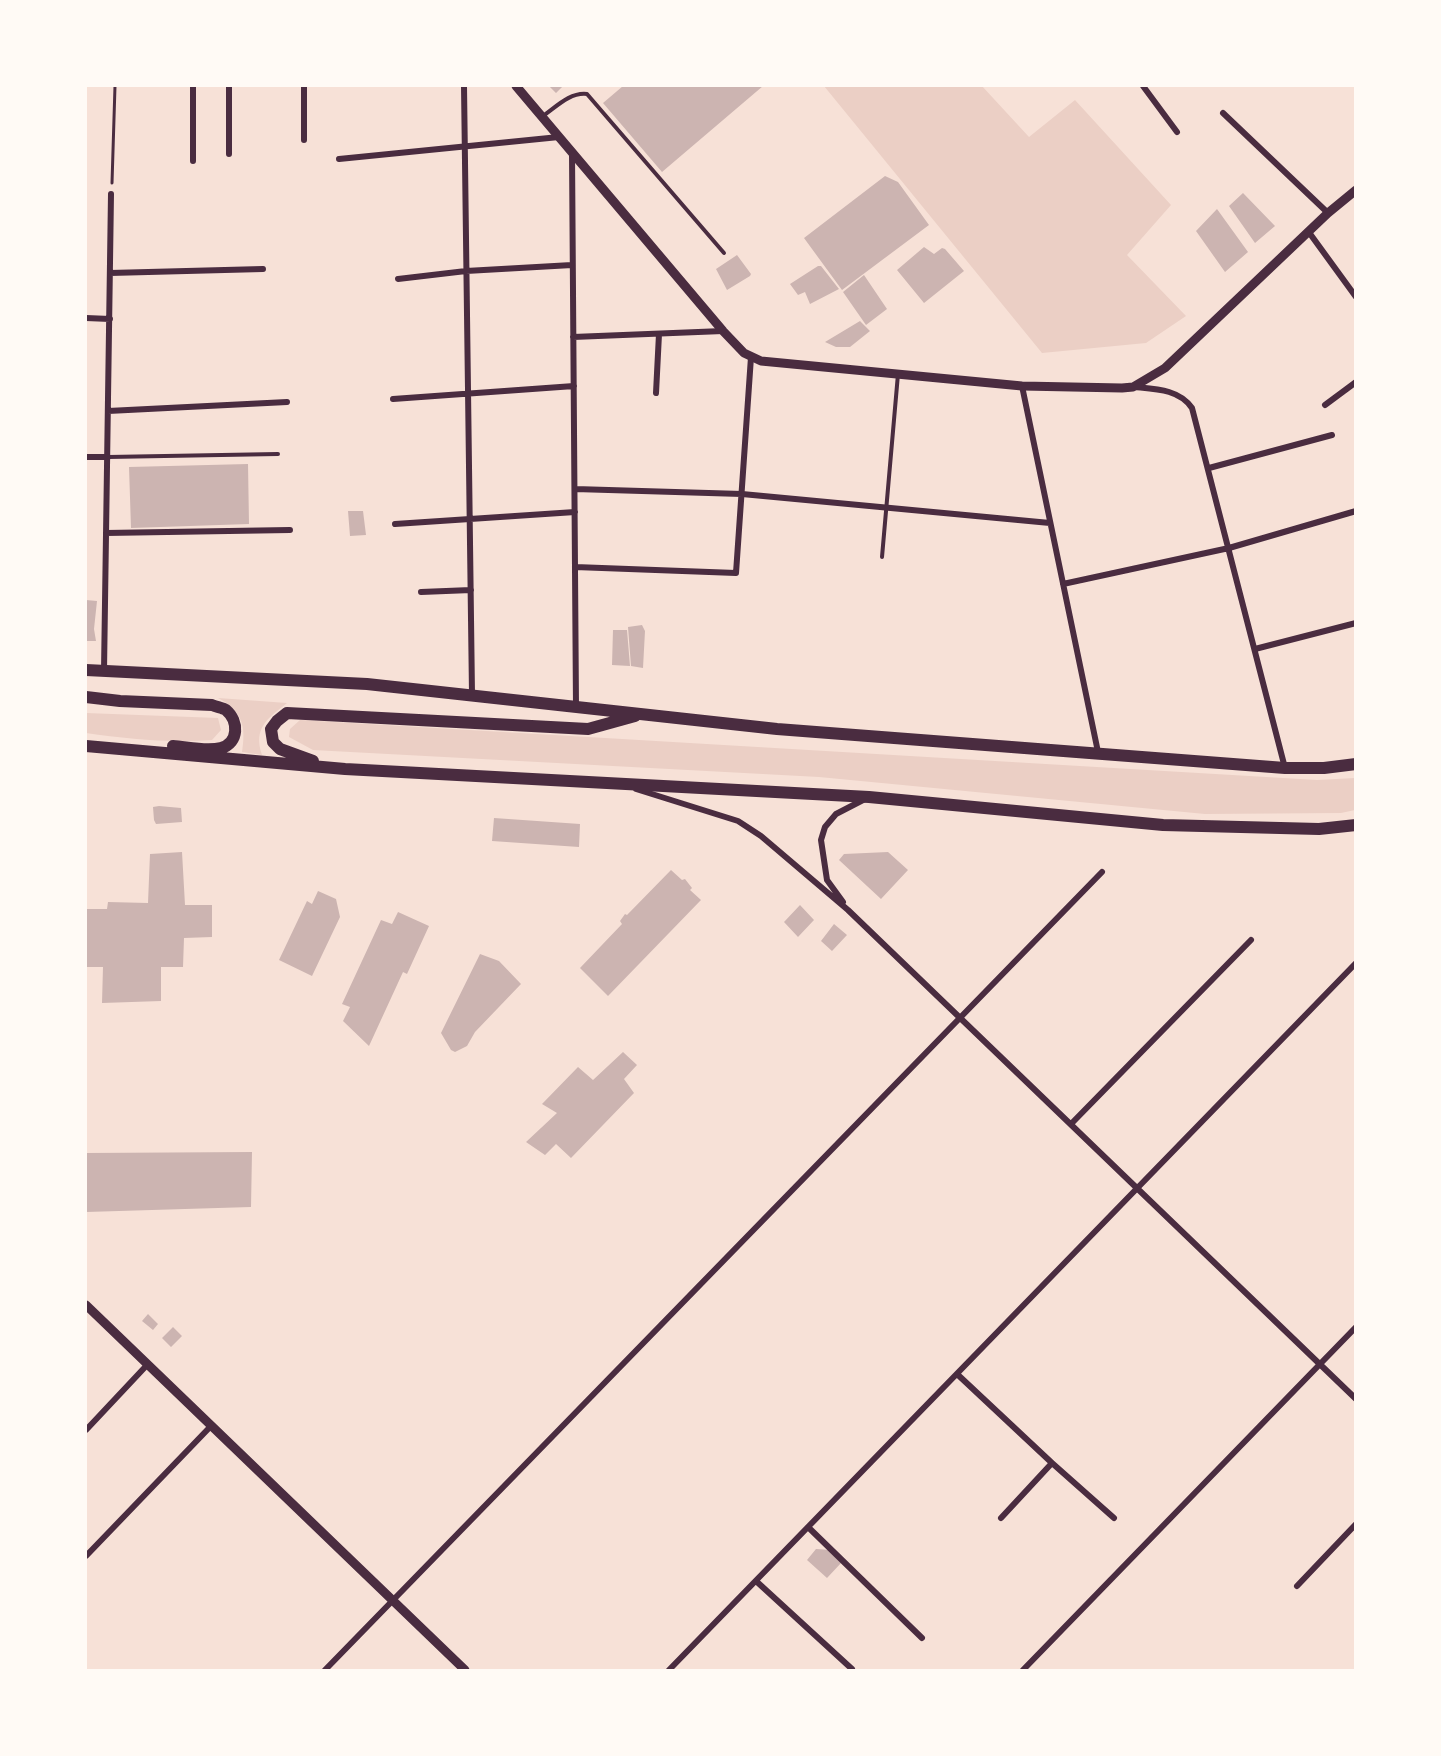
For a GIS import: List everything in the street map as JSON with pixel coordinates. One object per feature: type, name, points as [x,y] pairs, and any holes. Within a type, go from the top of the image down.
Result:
[{"type":"main road","points":[[86,670],[368,684],[777,729],[1285,768],[1324,768],[1356,764]]},
{"type":"main road","points":[[86,698],[212,705],[226,710],[234,722],[236,732],[230,744],[220,748],[155,745],[133,750]]},
{"type":"main road","points":[[345,769],[299,758],[280,749],[273,742],[271,729],[287,713],[588,729],[642,714]]},
{"type":"main road","points":[[90,748],[345,769],[869,797],[1163,825],[1319,829],[1356,825]]},
{"type":"street","points":[[193,86],[193,161]]},
{"type":"street","points":[[229,86],[229,154]]},
{"type":"street","points":[[304,86],[304,140]]},
{"type":"street","points":[[464,86],[472,694]]},
{"type":"street","points":[[516,86],[723,331],[744,353],[751,357],[761,361],[1022,386],[1133,387],[1162,390],[1176,394],[1187,401],[1192,408],[1209,468],[1285,768]]},
{"type":"street","points":[[1146,87],[1177,132]]},
{"type":"street","points":[[1223,113],[1328,213]]},
{"type":"street","points":[[339,159],[559,137]]},
{"type":"street","points":[[572,150],[576,707]]},
{"type":"street","points":[[1133,387],[1165,368],[1308,231],[1356,190]]},
{"type":"street","points":[[104,671],[111,194]]},
{"type":"street","points":[[1308,231],[1356,297]]},
{"type":"street","points":[[398,279],[466,271],[572,265]]},
{"type":"street","points":[[110,273],[263,269]]},
{"type":"street","points":[[86,318],[110,319]]},
{"type":"street","points":[[573,337],[723,331]]},
{"type":"street","points":[[656,393],[660,334]]},
{"type":"street","points":[[575,567],[736,573],[751,357]]},
{"type":"street","points":[[1324,405],[1356,382]]},
{"type":"street","points":[[393,399],[574,386]]},
{"type":"street","points":[[1022,386],[1098,752]]},
{"type":"street","points":[[108,411],[288,402]]},
{"type":"street","points":[[1209,468],[1332,435]]},
{"type":"street","points":[[86,457],[108,458]]},
{"type":"street","points":[[575,489],[742,494],[1050,523]]},
{"type":"street","points":[[1063,584],[1229,548],[1356,511]]},
{"type":"street","points":[[395,524],[575,512]]},
{"type":"street","points":[[106,533],[290,530]]},
{"type":"street","points":[[421,592],[471,590]]},
{"type":"street","points":[[1255,649],[1356,622]]},
{"type":"street","points":[[621,785],[738,821],[761,836],[848,910],[1356,1399]]},
{"type":"street","points":[[848,910],[827,880],[821,840],[825,826],[836,814],[869,797]]},
{"type":"street","points":[[326,1671],[1102,872]]},
{"type":"street","points":[[1071,1124],[1251,940]]},
{"type":"street","points":[[669,1671],[1356,963]]},
{"type":"street","points":[[86,1305],[465,1671]]},
{"type":"street","points":[[1023,1671],[1356,1327]]},
{"type":"street","points":[[86,1430],[147,1365]]},
{"type":"street","points":[[957,1374],[1114,1518]]},
{"type":"street","points":[[86,1556],[211,1426]]},
{"type":"street","points":[[1001,1518],[1052,1463]]},
{"type":"street","points":[[1297,1586],[1356,1524]]},
{"type":"street","points":[[808,1527],[922,1638]]},
{"type":"street","points":[[756,1581],[852,1669]]},
{"type":"lane","points":[[542,117],[571,96],[578,93],[587,94],[724,253]]},
{"type":"lane","points":[[882,557],[898,373]]},
{"type":"lane","points":[[108,458],[278,454]]},
{"type":"path","points":[[111,194],[115,86]]},
{"type":"shaded area","points":[[824,86],[982,86],[1029,137],[1075,100],[1171,205],[1127,255],[1186,316],[1146,343],[1042,353]]},
{"type":"shaded area","points":[[218,698],[287,703],[268,719],[261,731],[259,738],[262,755],[242,752],[241,720],[233,708]]},
{"type":"shaded area","points":[[86,713],[218,718],[221,730],[212,740],[196,741],[149,740],[86,733]]},
{"type":"shaded area","points":[[300,720],[1317,780],[1355,778],[1355,810],[1341,813],[1205,814],[819,777],[313,750],[289,737],[290,729]]},
{"type":"building","points":[[549,86],[563,86],[556,93]]},
{"type":"building","points":[[623,86],[763,86],[662,172],[603,103]]},
{"type":"building","points":[[885,176],[898,182],[929,225],[842,290],[804,238]]},
{"type":"building","points":[[1243,193],[1275,226],[1255,243],[1229,206]]},
{"type":"building","points":[[1217,209],[1248,252],[1225,272],[1196,231]]},
{"type":"building","points":[[924,247],[934,254],[942,248],[945,249],[964,271],[924,303],[897,270]]},
{"type":"building","points":[[737,255],[751,274],[727,290],[716,269]]},
{"type":"building","points":[[821,266],[839,289],[810,304],[805,292],[798,295],[790,284]]},
{"type":"building","points":[[864,275],[887,309],[866,325],[843,292]]},
{"type":"building","points":[[860,321],[870,331],[850,347],[836,347],[825,342]]},
{"type":"building","points":[[248,464],[249,524],[131,528],[129,467]]},
{"type":"building","points":[[348,511],[363,511],[366,535],[350,536]]},
{"type":"building","points":[[86,600],[97,601],[94,629],[96,641],[86,641]]},
{"type":"building","points":[[642,625],[645,631],[643,668],[631,666],[628,627]]},
{"type":"building","points":[[613,630],[627,630],[630,666],[612,665]]},
{"type":"building","points":[[153,807],[181,808],[182,822],[156,824]]},
{"type":"building","points":[[494,818],[580,824],[579,847],[492,841]]},
{"type":"building","points":[[182,852],[185,905],[212,905],[212,937],[184,938],[183,967],[161,967],[161,1001],[102,1003],[103,967],[86,967],[86,909],[107,909],[108,902],[148,903],[150,854]]},
{"type":"building","points":[[888,852],[908,870],[881,899],[839,860],[844,854]]},
{"type":"building","points":[[671,870],[682,880],[685,879],[692,888],[690,890],[701,900],[608,996],[580,968],[622,924],[620,921],[625,914],[627,915]]},
{"type":"building","points":[[318,891],[336,899],[340,917],[312,976],[279,960],[307,901],[312,904]]},
{"type":"building","points":[[800,905],[814,920],[798,937],[784,922]]},
{"type":"building","points":[[398,912],[429,926],[407,974],[403,972],[369,1046],[343,1021],[350,1007],[342,1004],[381,920],[392,924]]},
{"type":"building","points":[[834,924],[847,935],[832,951],[821,941]]},
{"type":"building","points":[[480,954],[499,961],[521,984],[475,1032],[467,1046],[455,1052],[451,1050],[441,1033]]},
{"type":"building","points":[[623,1052],[637,1065],[624,1079],[634,1093],[571,1158],[556,1144],[545,1155],[526,1142],[557,1113],[542,1104],[578,1067],[593,1080]]},
{"type":"building","points":[[252,1152],[251,1207],[86,1212],[86,1153]]},
{"type":"building","points":[[148,1314],[158,1324],[153,1330],[142,1321]]},
{"type":"building","points":[[173,1327],[182,1336],[171,1347],[162,1338]]},
{"type":"building","points":[[816,1549],[831,1550],[842,1562],[827,1578],[807,1560]]}]
